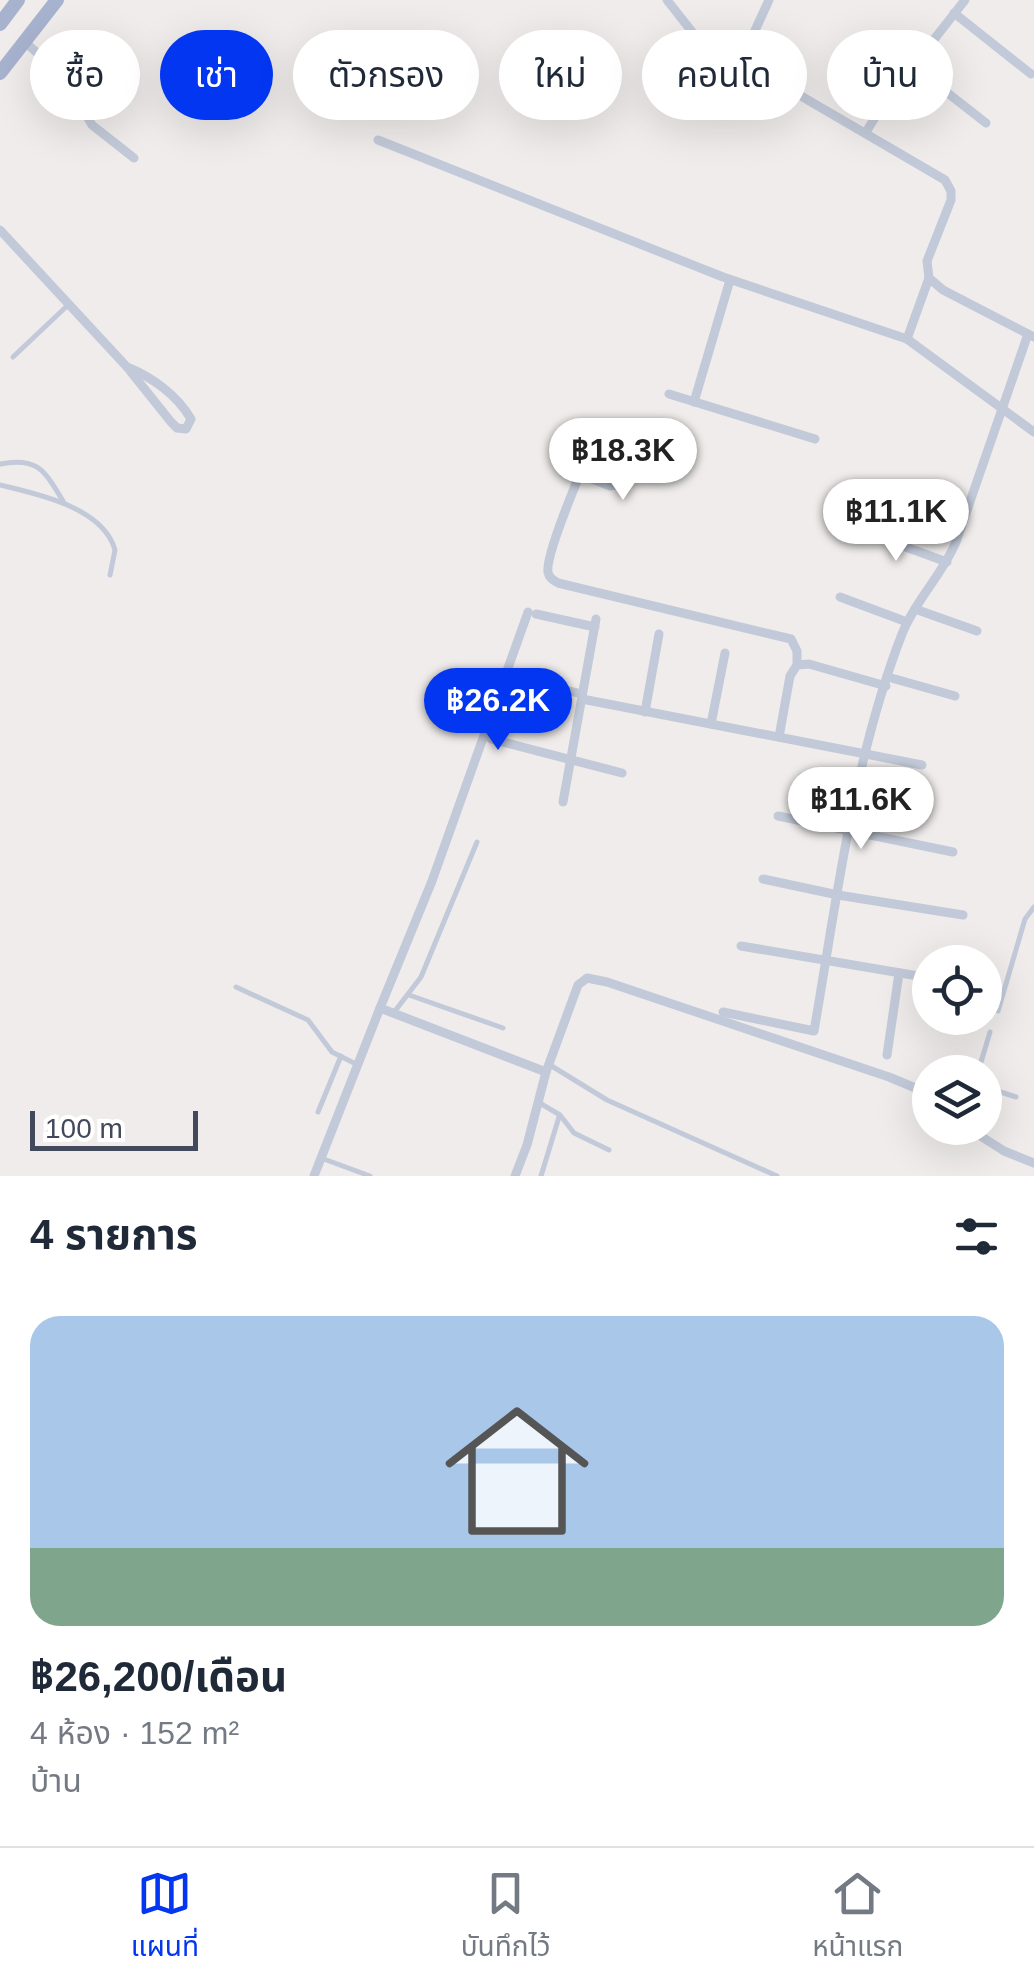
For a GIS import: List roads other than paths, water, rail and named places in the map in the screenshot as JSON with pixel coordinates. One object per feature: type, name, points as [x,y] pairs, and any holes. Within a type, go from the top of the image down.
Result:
[{"type":"main road","points":[[0,24],[18,0]]},
{"type":"main road","points":[[0,74],[57,0]]},
{"type":"street","points":[[667,0],[691,30]]},
{"type":"street","points":[[755,30],[769,0]]},
{"type":"street","points":[[941,30],[965,0]]},
{"type":"street","points":[[954,13],[1031,74]]},
{"type":"street","points":[[24,42],[64,77],[92,125],[134,158]]},
{"type":"street","points":[[953,97],[986,123]]},
{"type":"street","points":[[807,98],[941,176],[950,187],[951,200],[927,261],[929,278],[907,339]]},
{"type":"street","points":[[866,132],[872,120]]},
{"type":"street","points":[[378,140],[730,280],[907,339],[1034,432]]},
{"type":"street","points":[[0,230],[127,367],[171,422],[186,429],[191,418],[180,404],[155,382],[127,367]]},
{"type":"street","points":[[724,1012],[814,1031],[866,754],[887,682],[907,622],[947,562],[1031,335],[943,290],[929,278]]},
{"type":"street","points":[[694,402],[730,280]]},
{"type":"street","points":[[669,394],[815,439]]},
{"type":"street","points":[[595,438],[562,517],[548,569],[551,578],[558,583],[792,640],[797,664],[790,676],[779,738]]},
{"type":"street","points":[[580,474],[610,486],[622,484],[637,456]]},
{"type":"street","points":[[859,530],[947,562]]},
{"type":"street","points":[[840,597],[907,622]]},
{"type":"street","points":[[915,608],[977,632]]},
{"type":"street","points":[[314,1176],[432,881],[532,613],[595,623],[563,802]]},
{"type":"street","points":[[645,712],[660,634]]},
{"type":"street","points":[[711,724],[725,654]]},
{"type":"street","points":[[797,664],[955,696]]},
{"type":"street","points":[[512,677],[645,712],[922,765]]},
{"type":"street","points":[[491,739],[622,773]]},
{"type":"street","points":[[778,816],[953,852]]},
{"type":"street","points":[[763,879],[963,915]]},
{"type":"street","points":[[741,946],[912,975]]},
{"type":"street","points":[[888,1055],[899,972]]},
{"type":"street","points":[[516,1176],[548,1069],[582,980],[594,979],[912,1088]]},
{"type":"street","points":[[380,1008],[548,1069]]},
{"type":"street","points":[[995,1145],[1034,1163]]},
{"type":"lane","points":[[12,357],[68,305]]},
{"type":"lane","points":[[0,464],[30,462],[41,468],[63,501],[103,530],[115,550],[110,575]]},
{"type":"lane","points":[[0,485],[63,501]]},
{"type":"lane","points":[[395,1011],[428,961],[478,842]]},
{"type":"lane","points":[[1002,998],[1025,919],[1034,907]]},
{"type":"lane","points":[[236,986],[308,1020],[326,1046],[358,1066]]},
{"type":"lane","points":[[409,995],[503,1028]]},
{"type":"lane","points":[[318,1112],[341,1056]]},
{"type":"lane","points":[[548,1069],[607,1100],[777,1176]]},
{"type":"lane","points":[[1002,1092],[1016,1097]]},
{"type":"lane","points":[[538,1102],[560,1115],[568,1129],[609,1150]]},
{"type":"lane","points":[[541,1176],[560,1115]]},
{"type":"lane","points":[[322,1158],[370,1176]]}]
